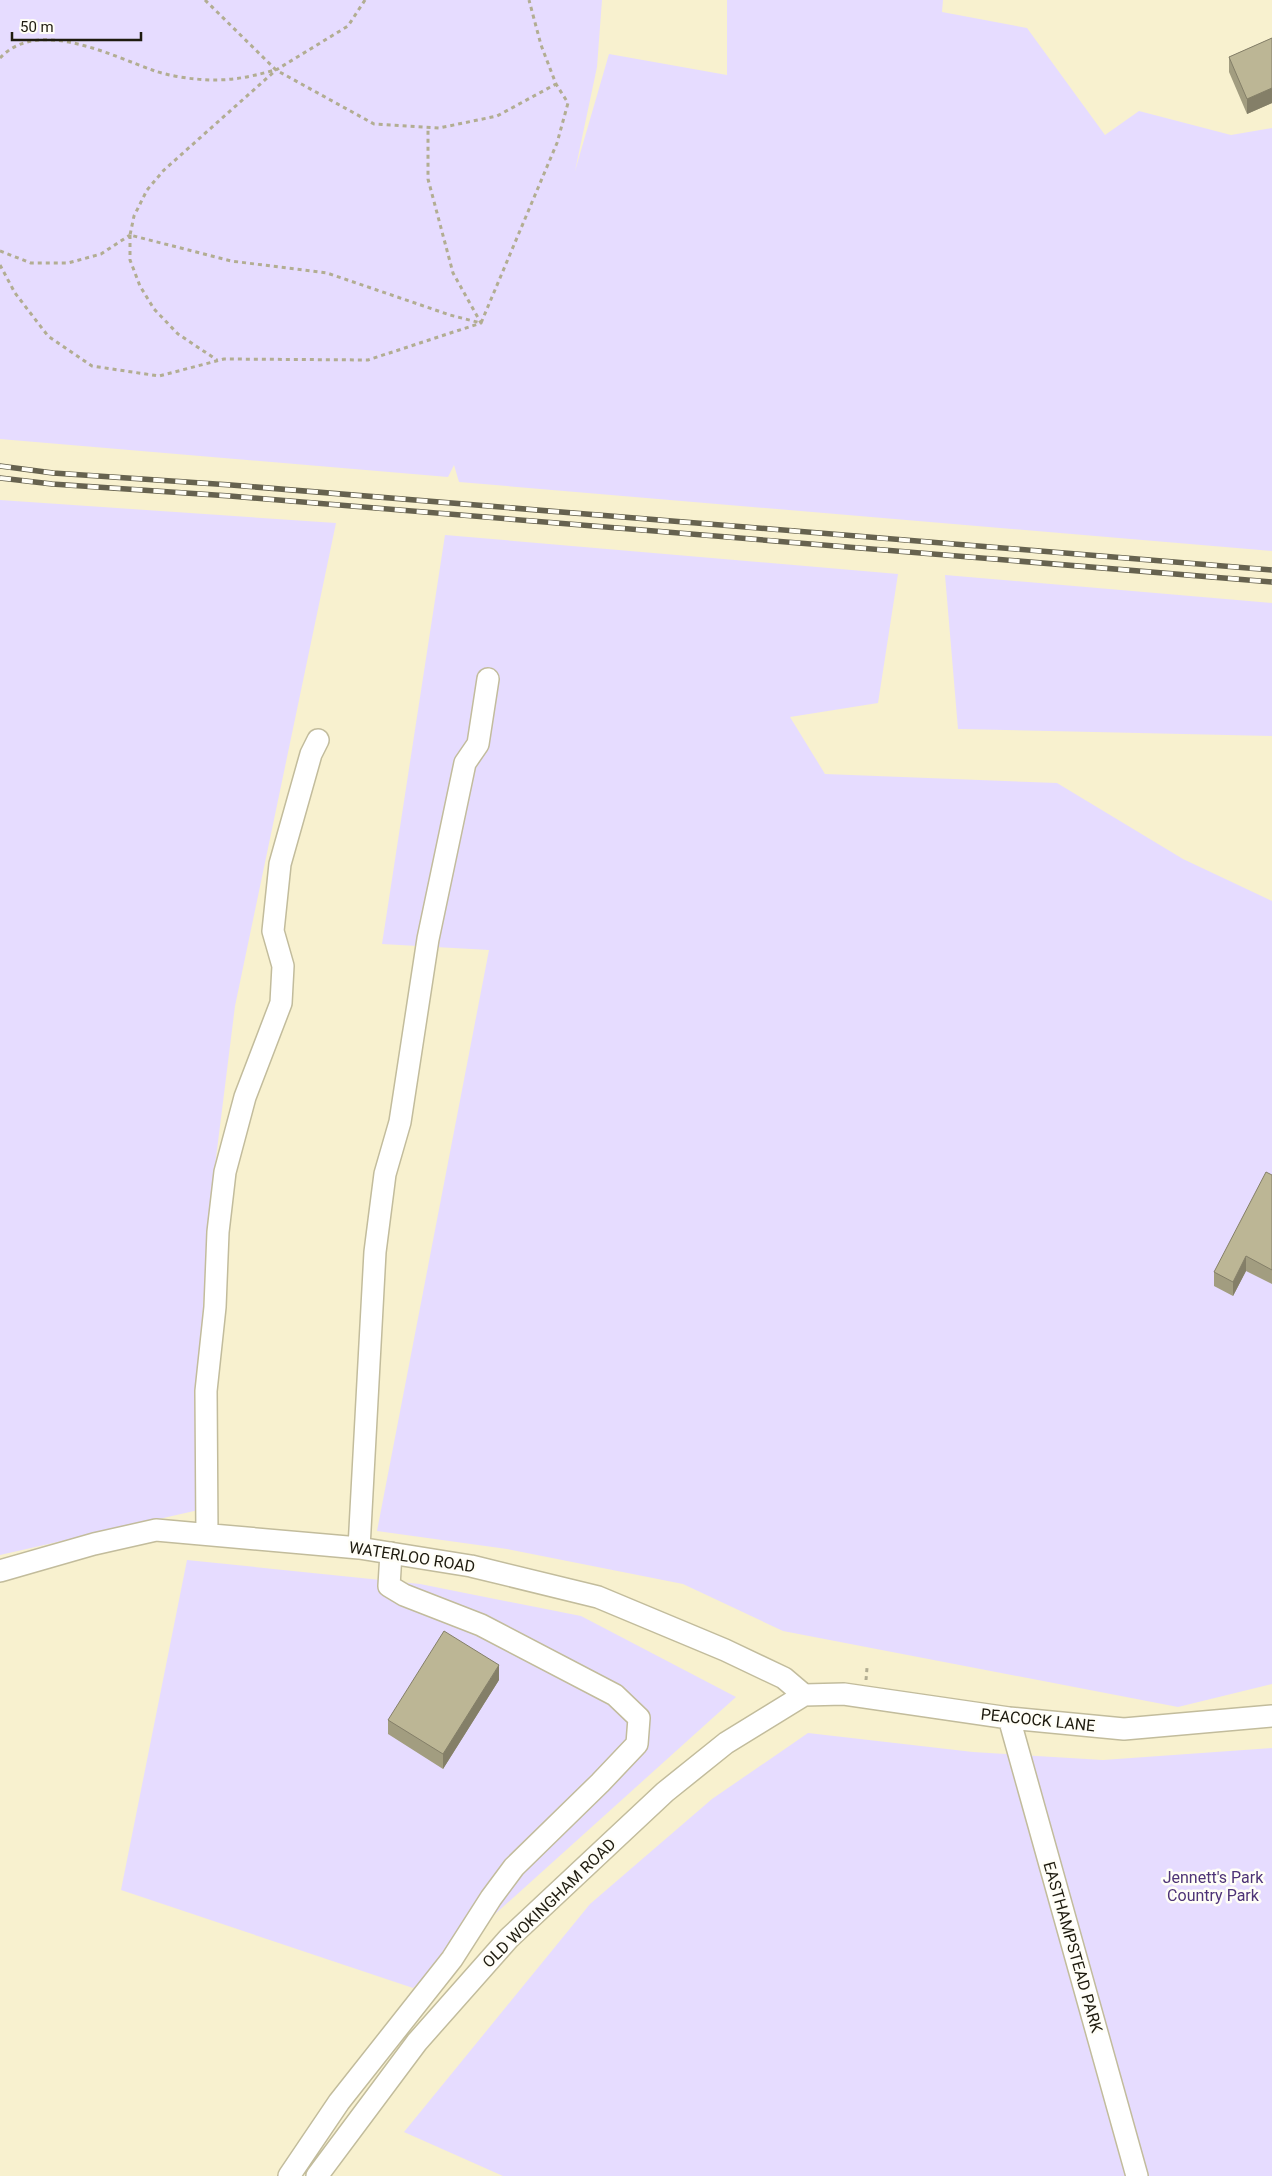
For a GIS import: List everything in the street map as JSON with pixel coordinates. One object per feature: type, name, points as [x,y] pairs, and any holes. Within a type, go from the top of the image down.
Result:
[{"type":"street","points":[[359,1548],[374,1252],[385,1174],[400,1122],[434,911],[465,763],[478,744],[488,679]]},
{"type":"street","points":[[207,1534],[206,1391],[215,1307],[218,1232],[225,1172],[245,1097],[281,1003],[283,966],[273,931],[280,864],[311,754],[318,740]]},
{"type":"street","name":"WATERLOO ROAD","points":[[0,1570],[94,1544],[156,1530],[359,1548],[472,1566],[598,1597],[725,1650],[784,1678],[804,1695]]},
{"type":"street","points":[[289,2176],[339,2102],[452,1959],[491,1898],[514,1867],[637,1744],[639,1718],[615,1694],[482,1625],[404,1595],[389,1586],[391,1553]]},
{"type":"street","name":"PEACOCK LANE","points":[[804,1695],[844,1694],[1009,1718],[1124,1729],[1272,1716]]},
{"type":"street","name":"OLD WOKINGHAM ROAD","points":[[317,2176],[417,2042],[509,1938],[665,1792],[726,1743],[804,1695]]},
{"type":"street","name":"EASTHAMPSTEAD PARK","points":[[1009,1718],[1137,2176]]},
{"type":"path","points":[[206,0],[276,70],[374,124],[440,128],[497,116],[556,84]]},
{"type":"path","points":[[218,361],[178,334],[154,309],[140,286],[130,260],[130,235],[134,216],[147,190],[164,170],[276,70],[348,26],[365,0]]},
{"type":"path","points":[[0,265],[15,293],[48,336],[92,366],[160,376],[224,359],[368,360],[481,323],[557,143],[568,103],[556,84],[541,45],[529,0]]},
{"type":"path","points":[[0,58],[25,43],[46,40],[72,42],[157,72],[196,79],[238,80],[276,70]]},
{"type":"path","points":[[428,127],[428,179],[453,273],[481,323]]},
{"type":"path","points":[[0,250],[31,263],[68,263],[102,254],[130,235],[231,261],[327,273],[450,315],[481,323]]},
{"type":"green space","points":[[0,0],[602,0],[597,67],[575,171],[609,54],[727,75],[727,0],[943,0],[942,12],[1027,28],[1105,135],[1139,111],[1231,135],[1272,128],[1272,551],[459,482],[454,465],[448,477],[0,439]]},
{"type":"green space","points":[[0,500],[336,523],[235,1006],[208,1222],[199,1380],[203,1509],[0,1555]]},
{"type":"green space","points":[[445,535],[898,574],[878,703],[790,717],[825,774],[1057,783],[1183,859],[1272,901],[1272,1684],[1178,1707],[783,1631],[683,1584],[507,1549],[377,1531],[489,950],[382,944]]},
{"type":"green space","points":[[945,575],[1272,603],[1272,736],[958,729]]},
{"type":"green space","points":[[187,1560],[420,1584],[581,1616],[736,1697],[413,1988],[121,1890]]},
{"type":"green space","name":"Jennett's Park Country Park","points":[[808,1733],[973,1752],[1103,1760],[1272,1748],[1272,2176],[503,2176],[404,2132],[590,1904],[712,1799]]},
{"type":"building","points":[[1272,38],[1272,88],[1247,99],[1229,57]]},
{"type":"building","points":[[1266,1172],[1272,1175],[1272,1270],[1246,1256],[1233,1282],[1214,1272]]},
{"type":"building","points":[[444,1631],[499,1665],[443,1754],[388,1720]]},
{"type":"railway","points":[[0,466],[53,473],[231,485],[1272,570]]},
{"type":"railway","points":[[0,478],[52,484],[230,496],[1272,582]]}]
